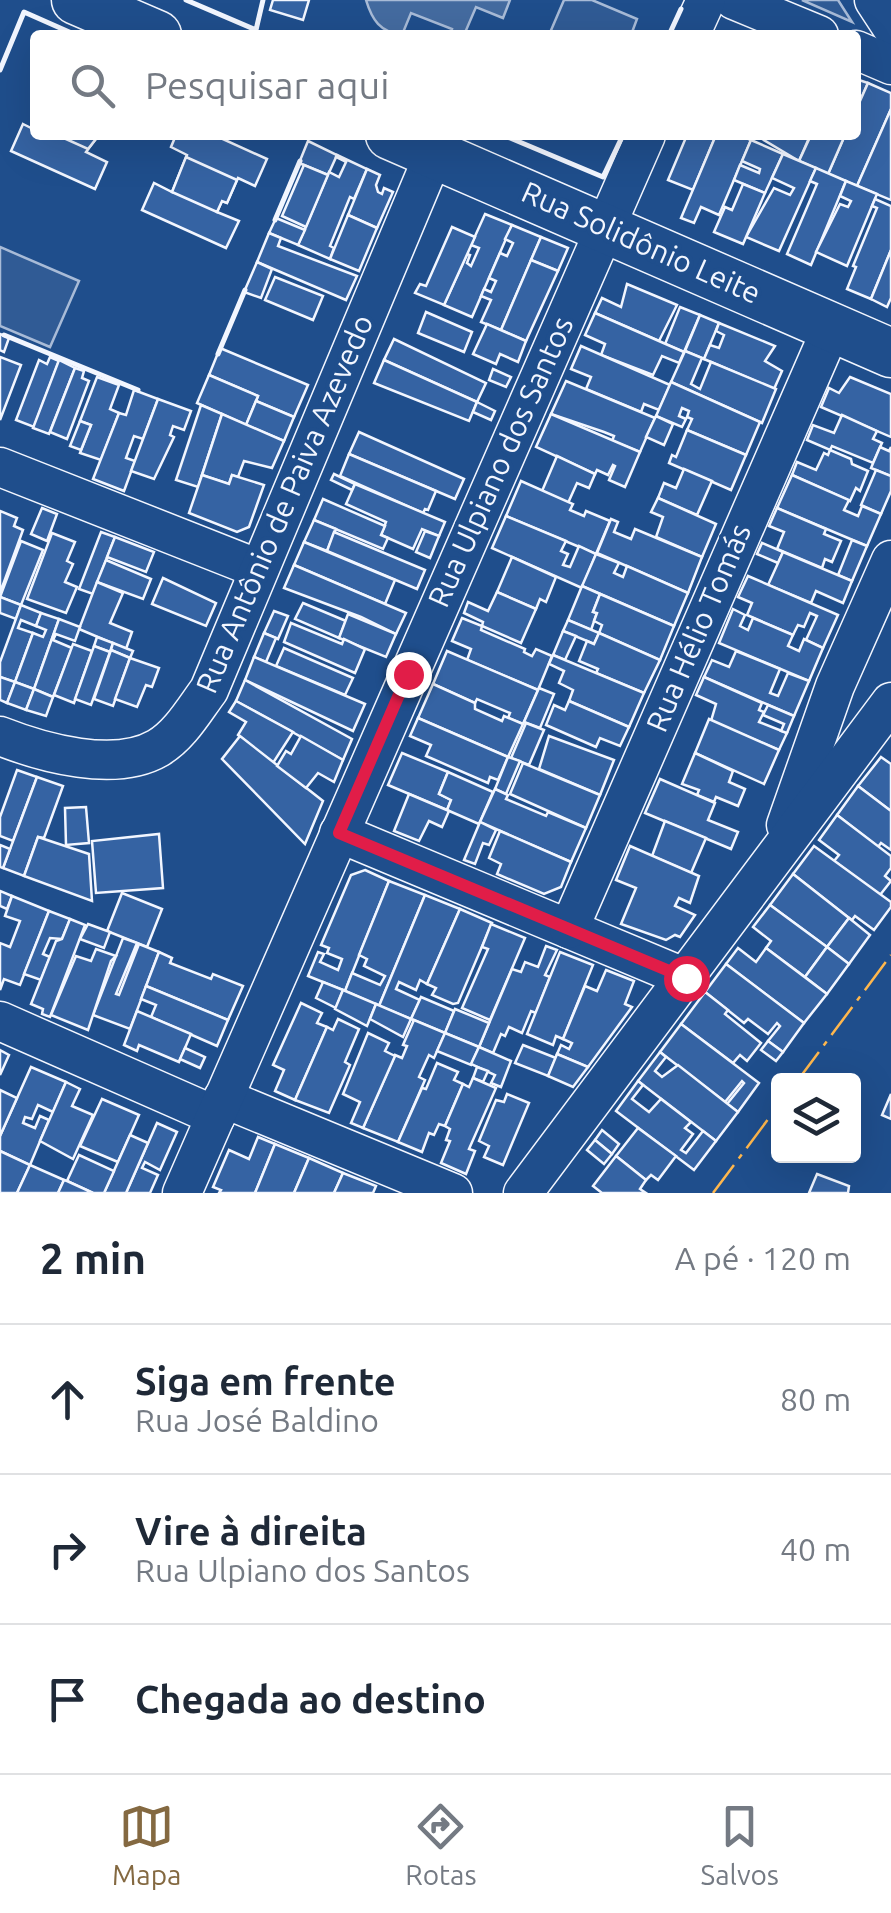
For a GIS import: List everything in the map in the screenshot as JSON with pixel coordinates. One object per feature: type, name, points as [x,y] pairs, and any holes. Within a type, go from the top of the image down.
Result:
[{"type":"main road","points":[[76,0],[146,30]]},
{"type":"main road","name":"Rua Solidônio Leite","points":[[402,140],[891,353]]},
{"type":"street","points":[[692,30],[706,0]]},
{"type":"street","points":[[734,0],[807,30]]},
{"type":"street","points":[[874,0],[891,26]]},
{"type":"street","points":[[861,52],[891,65]]},
{"type":"street","name":"Rua Ulpiano dos Santos","points":[[182,1193],[644,140]]},
{"type":"street","name":"Rua Antônio de Paiva Azevedo","points":[[0,736],[30,748],[79,758],[130,759],[158,748],[184,725],[209,690],[434,154]]},
{"type":"street","name":"Rua Hélio Tomás","points":[[569,929],[832,327]]},
{"type":"street","points":[[0,467],[259,569]]},
{"type":"street","points":[[774,860],[835,686],[891,560]]},
{"type":"street","points":[[523,1193],[891,702]]},
{"type":"street","points":[[339,833],[686,978]]},
{"type":"street","points":[[0,1021],[453,1193]]},
{"type":"shaded area","points":[[366,0],[510,0],[503,18],[476,7],[466,30],[452,30],[411,13],[404,30],[387,30],[371,13]]},
{"type":"shaded area","points":[[564,0],[592,0],[637,19],[633,30],[551,30]]},
{"type":"shaded area","points":[[802,0],[838,0],[852,22]]},
{"type":"shaded area","points":[[0,247],[79,281],[50,347],[0,326]]},
{"type":"building","points":[[273,0],[309,0],[303,20],[270,10]]},
{"type":"building","points":[[861,81],[868,83],[861,99]]},
{"type":"building","points":[[868,83],[891,93],[891,109],[857,186],[828,174],[843,140],[861,140],[861,99]]},
{"type":"building","points":[[891,109],[891,200],[857,186]]},
{"type":"building","points":[[23,124],[30,128],[30,140],[95,140],[86,152],[107,162],[95,189],[11,151]]},
{"type":"building","points":[[68,140],[95,140],[88,149]]},
{"type":"building","points":[[174,140],[225,140],[267,159],[255,186],[238,178],[227,203],[222,201],[217,212],[239,221],[226,248],[142,210],[154,183],[172,192],[187,155],[171,147]]},
{"type":"building","points":[[685,140],[714,140],[693,190],[668,180]]},
{"type":"building","points":[[714,140],[751,140],[719,215],[701,207],[694,223],[681,218]]},
{"type":"building","points":[[751,140],[783,154],[765,193],[734,180],[740,165],[759,173],[760,169],[742,161]]},
{"type":"building","points":[[764,140],[808,140],[799,161]]},
{"type":"building","points":[[809,140],[843,140],[828,174],[799,161]]},
{"type":"building","points":[[308,141],[337,155],[328,175],[299,163]]},
{"type":"building","points":[[783,154],[816,168],[779,251],[746,237],[774,188],[790,195],[794,188],[772,178]]},
{"type":"building","points":[[337,155],[367,169],[354,199],[350,197],[330,246],[334,248],[330,259],[298,245],[329,172],[339,177],[346,162]]},
{"type":"building","points":[[186,157],[237,180],[227,203],[222,201],[217,212],[172,192]]},
{"type":"building","points":[[304,165],[328,175],[306,227],[282,216]]},
{"type":"building","points":[[816,168],[846,181],[811,265],[787,254],[817,184],[810,181]]},
{"type":"building","points":[[367,169],[380,175],[378,192],[382,194],[384,188],[393,192],[377,228],[348,215]]},
{"type":"building","points":[[846,181],[877,194],[847,266],[816,252],[840,204],[848,207],[851,201],[840,196]]},
{"type":"building","points":[[743,184],[765,193],[743,244],[714,232],[725,207],[732,210]]},
{"type":"building","points":[[875,199],[891,206],[891,250],[871,299],[847,289],[877,208],[872,206]]},
{"type":"building","points":[[485,214],[512,225],[472,317],[444,305],[467,254],[471,266],[479,248],[471,245]]},
{"type":"building","points":[[348,215],[377,228],[359,271],[330,259]]},
{"type":"building","points":[[276,218],[305,230],[298,245],[269,233]]},
{"type":"building","points":[[512,225],[541,237],[501,330],[481,322],[491,300],[481,296],[484,289],[491,292],[496,281],[489,278],[500,253],[507,256],[513,243],[505,239]]},
{"type":"building","points":[[452,227],[475,237],[444,305],[415,293],[420,284],[426,286]]},
{"type":"building","points":[[269,233],[281,238],[278,246],[357,276],[346,300],[257,262]]},
{"type":"building","points":[[541,237],[568,248],[558,271],[531,260]]},
{"type":"building","points":[[891,250],[891,298],[887,307],[871,299]]},
{"type":"building","points":[[531,260],[558,271],[526,341],[501,330]]},
{"type":"building","points":[[257,262],[272,269],[261,298],[244,292]]},
{"type":"building","points":[[275,277],[323,296],[313,320],[265,300]]},
{"type":"building","points":[[627,284],[677,305],[659,341],[595,313],[602,298],[621,307]]},
{"type":"building","points":[[680,307],[700,315],[684,352],[665,344]]},
{"type":"building","points":[[426,312],[472,332],[464,352],[418,333]]},
{"type":"building","points":[[595,313],[684,352],[679,363],[662,356],[653,375],[601,355],[605,344],[585,335]]},
{"type":"building","points":[[700,315],[719,323],[704,359],[685,351]]},
{"type":"building","points":[[719,323],[775,346],[765,361],[782,371],[774,389],[704,359],[710,345],[719,348],[724,335],[716,331]]},
{"type":"building","points":[[487,324],[526,341],[518,362],[500,354],[496,364],[473,354]]},
{"type":"building","points":[[0,334],[9,338],[4,352],[0,350]]},
{"type":"building","points":[[394,339],[486,383],[477,402],[384,360]]},
{"type":"building","points":[[581,346],[670,385],[659,410],[644,404],[641,412],[586,389],[591,377],[571,369]]},
{"type":"building","points":[[220,348],[308,385],[294,417],[209,375]]},
{"type":"building","points":[[685,351],[702,358],[691,384],[700,389],[711,362],[776,389],[762,423],[671,382]]},
{"type":"building","points":[[0,357],[21,365],[0,420]]},
{"type":"building","points":[[50,357],[59,361],[34,427],[16,420],[39,360],[47,364]]},
{"type":"building","points":[[59,360],[75,368],[49,434],[33,428]]},
{"type":"building","points":[[384,360],[477,402],[469,421],[374,383]]},
{"type":"building","points":[[75,368],[84,371],[82,378],[89,381],[67,439],[50,432]]},
{"type":"building","points":[[493,369],[511,377],[506,387],[489,380]]},
{"type":"building","points":[[209,375],[258,396],[246,425],[197,403]]},
{"type":"building","points":[[97,377],[119,385],[110,409],[119,413],[101,460],[80,453],[91,425],[80,421]]},
{"type":"building","points":[[850,377],[891,394],[891,437],[821,407],[829,388],[839,393]]},
{"type":"building","points":[[566,381],[655,418],[640,452],[612,441],[614,436],[551,414]]},
{"type":"building","points":[[671,382],[760,422],[746,455],[687,430],[692,419],[687,417],[689,411],[682,408],[679,416],[686,419],[682,427],[656,416]]},
{"type":"building","points":[[134,390],[158,399],[143,439],[134,436],[126,458],[135,461],[124,491],[93,479],[119,413],[126,415]]},
{"type":"building","points":[[158,399],[191,411],[184,430],[173,426],[170,435],[174,437],[154,479],[131,471]]},
{"type":"building","points":[[256,401],[294,417],[284,441],[246,425]]},
{"type":"building","points":[[477,402],[495,411],[491,420],[473,412]]},
{"type":"building","points":[[201,405],[222,414],[198,487],[176,480]]},
{"type":"building","points":[[222,414],[284,441],[272,468],[244,461],[238,477],[232,475],[229,484],[202,475]]},
{"type":"building","points":[[551,414],[640,452],[625,487],[609,480],[613,465],[608,475],[597,470],[595,474],[536,447]]},
{"type":"building","points":[[842,415],[877,431],[873,439],[882,443],[873,463],[807,440],[813,425],[834,433]]},
{"type":"building","points":[[656,416],[673,424],[664,445],[646,437]]},
{"type":"building","points":[[80,421],[91,425],[81,450],[70,446]]},
{"type":"building","points":[[687,430],[746,455],[731,490],[669,463],[672,455],[676,457]]},
{"type":"building","points":[[359,432],[464,479],[455,499],[349,454]]},
{"type":"building","points":[[880,447],[889,451],[891,447],[891,476],[871,468]]},
{"type":"building","points":[[830,450],[868,471],[860,491],[856,488],[850,501],[792,475],[797,462],[816,470],[824,453],[828,455]]},
{"type":"building","points":[[349,454],[436,491],[428,510],[423,513],[340,476]]},
{"type":"building","points":[[557,456],[595,474],[589,488],[577,483],[568,503],[542,491]]},
{"type":"building","points":[[684,469],[712,481],[697,515],[658,498],[664,483],[676,488]]},
{"type":"building","points":[[876,470],[891,476],[891,491],[881,514],[861,505]]},
{"type":"building","points":[[334,474],[355,484],[352,490],[331,480]]},
{"type":"building","points":[[202,475],[229,484],[232,475],[264,485],[249,527],[237,532],[189,513]]},
{"type":"building","points":[[792,475],[849,500],[844,510],[858,516],[862,506],[881,514],[867,546],[777,508]]},
{"type":"building","points":[[521,481],[573,504],[570,510],[584,516],[586,511],[610,521],[596,554],[506,516]]},
{"type":"building","points":[[355,484],[445,522],[439,536],[422,529],[413,549],[381,535],[386,522],[346,504]]},
{"type":"building","points":[[658,498],[716,524],[702,557],[656,537],[663,517],[651,512]]},
{"type":"building","points":[[323,499],[385,526],[381,535],[388,538],[383,549],[314,520]]},
{"type":"building","points":[[42,508],[57,514],[47,541],[31,534]]},
{"type":"building","points":[[777,508],[826,529],[824,534],[841,541],[832,562],[825,559],[822,568],[777,549],[784,532],[769,526]]},
{"type":"building","points":[[0,511],[17,518],[14,526],[23,530],[0,593]]},
{"type":"building","points":[[506,516],[566,541],[561,551],[568,554],[563,565],[570,567],[579,546],[596,554],[582,588],[492,548]]},
{"type":"building","points":[[611,519],[618,522],[614,532],[631,539],[635,529],[702,557],[688,593],[597,553]]},
{"type":"building","points":[[314,520],[336,529],[327,551],[304,542]]},
{"type":"building","points":[[425,531],[439,536],[430,558],[416,552]]},
{"type":"building","points":[[101,532],[115,537],[93,594],[79,589]]},
{"type":"building","points":[[334,532],[425,570],[417,589],[327,551]]},
{"type":"building","points":[[52,533],[75,542],[67,561],[73,564],[65,582],[77,587],[66,613],[27,599]]},
{"type":"building","points":[[115,537],[154,552],[146,572],[107,557]]},
{"type":"building","points":[[852,540],[867,546],[852,581],[838,575]]},
{"type":"building","points":[[21,541],[43,550],[21,605],[0,597]]},
{"type":"building","points":[[304,542],[395,580],[385,604],[294,565]]},
{"type":"building","points":[[762,543],[783,552],[778,563],[757,554]]},
{"type":"building","points":[[783,552],[852,581],[843,603],[816,591],[811,603],[768,585]]},
{"type":"building","points":[[596,554],[619,563],[614,573],[623,577],[627,566],[688,593],[674,626],[582,586]]},
{"type":"building","points":[[512,557],[556,577],[546,602],[540,599],[536,609],[497,592]]},
{"type":"building","points":[[106,560],[151,579],[143,599],[97,582]]},
{"type":"building","points":[[294,565],[406,613],[396,634],[284,588]]},
{"type":"building","points":[[748,576],[838,615],[823,648],[806,640],[817,616],[810,613],[804,627],[798,625],[793,635],[747,615],[752,603],[738,597]]},
{"type":"building","points":[[163,578],[216,603],[206,626],[152,604]]},
{"type":"building","points":[[97,582],[123,593],[110,623],[132,632],[126,649],[79,629]]},
{"type":"building","points":[[582,586],[600,594],[591,630],[568,620]]},
{"type":"building","points":[[497,592],[536,609],[521,643],[482,626],[483,622],[464,613],[468,602],[488,611]]},
{"type":"building","points":[[600,594],[674,626],[660,660],[599,633],[602,625],[594,621],[597,613],[593,612]]},
{"type":"building","points":[[0,597],[21,605],[16,619],[0,613]]},
{"type":"building","points":[[303,603],[346,621],[339,638],[295,619]]},
{"type":"building","points":[[21,605],[41,613],[36,626],[21,620],[18,628],[33,633],[15,682],[0,677],[0,662]]},
{"type":"building","points":[[733,609],[745,615],[740,626],[748,630],[753,618],[793,635],[788,646],[799,651],[804,639],[823,648],[809,681],[719,643]]},
{"type":"building","points":[[274,611],[288,616],[278,639],[264,633]]},
{"type":"building","points":[[41,613],[59,619],[34,689],[15,682],[33,633],[43,637],[46,630],[36,626]]},
{"type":"building","points":[[348,614],[396,634],[386,657],[339,638]]},
{"type":"building","points":[[462,618],[532,656],[536,649],[552,656],[538,690],[467,660],[471,649],[452,641]]},
{"type":"building","points":[[59,619],[80,627],[75,641],[56,634],[53,640],[72,648],[53,697],[34,689]]},
{"type":"building","points":[[568,620],[599,633],[594,644],[563,631]]},
{"type":"building","points":[[291,623],[365,649],[355,673],[284,642]]},
{"type":"building","points":[[563,631],[576,636],[565,660],[553,655]]},
{"type":"building","points":[[264,633],[276,638],[266,662],[254,657]]},
{"type":"building","points":[[599,633],[660,660],[644,693],[596,673],[598,669],[579,661],[587,641],[594,644]]},
{"type":"building","points":[[97,637],[113,643],[110,652],[94,646]]},
{"type":"building","points":[[113,643],[133,651],[130,658],[111,650]]},
{"type":"building","points":[[73,644],[92,651],[74,703],[54,695]]},
{"type":"building","points":[[94,646],[110,652],[91,705],[75,699]]},
{"type":"building","points":[[284,648],[353,678],[345,695],[276,666]]},
{"type":"building","points":[[111,650],[130,658],[113,706],[94,699]]},
{"type":"building","points":[[447,651],[538,690],[523,724],[508,718],[510,713],[433,684]]},
{"type":"building","points":[[736,651],[780,669],[770,693],[778,696],[788,673],[809,681],[794,716],[704,677],[712,660],[729,667]]},
{"type":"building","points":[[553,655],[644,693],[629,727],[569,701],[573,690],[559,683],[564,671],[549,664]]},
{"type":"building","points":[[254,657],[365,704],[353,731],[245,680]]},
{"type":"building","points":[[130,658],[159,668],[152,687],[146,685],[137,707],[115,699]]},
{"type":"building","points":[[0,677],[15,682],[7,703],[0,700]]},
{"type":"building","points":[[704,677],[762,703],[759,710],[764,712],[759,722],[787,733],[779,750],[711,721],[716,704],[696,695]]},
{"type":"building","points":[[245,680],[352,739],[343,760],[236,701]]},
{"type":"building","points":[[15,682],[34,689],[26,710],[7,703]]},
{"type":"building","points":[[433,684],[475,703],[475,709],[502,721],[504,716],[523,724],[508,757],[418,718]]},
{"type":"building","points":[[539,688],[554,694],[540,728],[524,722]]},
{"type":"building","points":[[34,689],[53,697],[46,716],[26,710]]},
{"type":"building","points":[[236,701],[293,732],[273,763],[238,735],[246,722],[229,712]]},
{"type":"building","points":[[569,701],[629,727],[620,746],[600,738],[596,747],[546,725],[554,705],[565,710]]},
{"type":"building","points":[[768,705],[794,716],[787,733],[781,731],[784,724],[763,715]]},
{"type":"building","points":[[418,718],[508,757],[498,780],[490,777],[488,783],[426,756],[431,745],[410,736]]},
{"type":"building","points":[[709,719],[779,750],[764,784],[695,753]]},
{"type":"building","points":[[526,723],[544,730],[529,765],[511,758]]},
{"type":"building","points":[[240,736],[323,801],[305,844],[222,759]]},
{"type":"building","points":[[301,736],[343,760],[334,782],[318,773],[306,788],[277,766],[286,751],[291,754]]},
{"type":"building","points":[[549,736],[614,760],[600,795],[539,769]]},
{"type":"building","points":[[402,753],[448,772],[439,794],[451,800],[447,810],[388,785]]},
{"type":"building","points":[[695,753],[733,771],[729,782],[745,789],[738,806],[716,797],[714,802],[697,795],[699,790],[682,784]]},
{"type":"building","points":[[508,757],[520,761],[506,794],[495,789]]},
{"type":"building","points":[[881,757],[891,764],[891,811],[858,786]]},
{"type":"building","points":[[523,763],[600,795],[586,828],[510,794]]},
{"type":"building","points":[[17,770],[37,777],[13,841],[0,836],[0,817]]},
{"type":"building","points":[[448,772],[493,792],[479,824],[447,810],[451,800],[439,794]]},
{"type":"building","points":[[37,777],[63,786],[44,838],[38,837],[24,876],[3,868]]},
{"type":"building","points":[[660,779],[715,803],[708,820],[738,832],[731,849],[645,813]]},
{"type":"building","points":[[858,786],[891,811],[891,850],[881,843],[878,847],[837,815]]},
{"type":"building","points":[[495,789],[508,795],[506,799],[586,828],[571,862],[480,822]]},
{"type":"building","points":[[409,794],[449,811],[442,827],[429,821],[419,841],[394,831]]},
{"type":"building","points":[[86,807],[89,843],[66,845],[65,808]]},
{"type":"building","points":[[837,815],[891,856],[891,868],[885,876],[891,881],[880,895],[834,861],[839,855],[819,840]]},
{"type":"building","points":[[665,821],[706,838],[691,873],[652,856]]},
{"type":"building","points":[[480,822],[496,830],[489,845],[483,843],[475,864],[464,860]]},
{"type":"building","points":[[500,831],[571,862],[561,887],[544,894],[497,874],[501,864],[489,858]]},
{"type":"building","points":[[159,834],[163,888],[96,893],[92,841]]},
{"type":"building","points":[[38,837],[89,854],[92,901],[24,876]]},
{"type":"building","points":[[0,845],[10,849],[3,868],[0,867]]},
{"type":"building","points":[[630,846],[699,876],[690,903],[679,898],[675,906],[695,915],[680,937],[675,935],[666,940],[621,924],[636,888],[616,880]]},
{"type":"building","points":[[814,846],[891,902],[874,930],[855,916],[849,918],[793,874]]},
{"type":"building","points":[[365,870],[389,881],[345,991],[308,976],[318,952],[324,954],[320,962],[338,970],[342,959],[327,953],[329,948],[321,945],[351,875]]},
{"type":"building","points":[[793,874],[849,918],[827,947],[770,905]]},
{"type":"building","points":[[389,881],[425,895],[379,1006],[345,991],[352,973],[380,985],[385,976],[364,966],[367,959],[359,955]]},
{"type":"building","points":[[0,891],[12,896],[7,909],[0,906]]},
{"type":"building","points":[[122,893],[162,909],[147,947],[107,931]]},
{"type":"building","points":[[425,895],[460,909],[427,984],[420,980],[416,990],[399,982],[396,989],[420,1000],[411,1019],[379,1006]]},
{"type":"building","points":[[12,896],[49,911],[20,985],[4,979],[0,990],[0,943],[10,947],[20,921],[5,916]]},
{"type":"building","points":[[770,905],[827,947],[805,977],[766,948],[771,941],[753,927]]},
{"type":"building","points":[[460,909],[492,923],[458,1003],[453,1004],[432,995],[436,988],[427,984]]},
{"type":"building","points":[[49,911],[70,919],[62,939],[50,938],[43,954],[50,957],[41,980],[24,974]]},
{"type":"building","points":[[849,918],[870,935],[849,964],[827,947]]},
{"type":"building","points":[[70,919],[85,925],[50,1017],[31,1004],[56,941],[62,939]]},
{"type":"building","points":[[88,924],[110,932],[104,948],[80,939]]},
{"type":"building","points":[[491,924],[525,938],[490,1020],[462,1008],[488,949],[482,947]]},
{"type":"building","points":[[123,938],[137,943],[116,994],[119,995],[139,944],[159,952],[130,1029],[93,1015]]},
{"type":"building","points":[[546,946],[557,950],[545,975],[550,977],[536,1013],[531,1011],[522,1033],[509,1027],[505,1036],[501,1034],[493,1053],[479,1047],[512,969],[521,972],[525,962],[538,967]]},
{"type":"building","points":[[827,947],[849,964],[827,994],[805,977]]},
{"type":"building","points":[[738,948],[756,962],[766,948],[827,994],[804,1023],[726,964]]},
{"type":"building","points":[[96,949],[116,956],[88,1030],[51,1015],[76,956],[91,961]]},
{"type":"building","points":[[159,952],[172,958],[170,963],[243,986],[228,1020],[146,986]]},
{"type":"building","points":[[560,952],[593,965],[563,1039],[556,1036],[553,1045],[527,1034]]},
{"type":"building","points":[[726,964],[804,1023],[783,1052],[768,1041],[780,1026],[777,1023],[768,1034],[748,1019],[744,1023],[705,992]]},
{"type":"building","points":[[606,970],[634,981],[625,1004],[632,1007],[588,1067],[557,1054],[561,1045],[569,1049],[572,1043],[563,1039],[585,986],[597,991]]},
{"type":"building","points":[[323,982],[343,990],[336,1008],[316,998]]},
{"type":"building","points":[[146,986],[228,1020],[217,1046],[151,1017],[156,1005],[141,999]]},
{"type":"building","points":[[343,990],[376,1004],[367,1026],[335,1009]]},
{"type":"building","points":[[705,992],[761,1043],[747,1061],[740,1055],[733,1063],[681,1024]]},
{"type":"building","points":[[421,997],[454,1011],[445,1033],[411,1019]]},
{"type":"building","points":[[301,1003],[322,1013],[317,1023],[327,1027],[295,1100],[275,1091],[284,1070],[273,1065]]},
{"type":"building","points":[[376,1004],[411,1019],[403,1037],[370,1019]]},
{"type":"building","points":[[455,1009],[489,1023],[479,1047],[445,1033]]},
{"type":"building","points":[[137,1011],[191,1034],[179,1062],[139,1045],[137,1051],[124,1045]]},
{"type":"building","points":[[338,1019],[359,1029],[345,1062],[350,1065],[329,1113],[295,1100],[327,1027],[333,1030]]},
{"type":"building","points":[[414,1020],[445,1033],[434,1058],[429,1055],[419,1077],[425,1080],[398,1142],[363,1128],[395,1055],[402,1058]]},
{"type":"building","points":[[681,1024],[759,1083],[738,1112],[727,1104],[742,1081],[725,1102],[660,1052]]},
{"type":"building","points":[[368,1033],[389,1043],[385,1051],[395,1056],[363,1128],[351,1123],[360,1102],[343,1094]]},
{"type":"building","points":[[445,1033],[479,1047],[471,1065],[437,1051]]},
{"type":"building","points":[[768,1041],[783,1052],[776,1061],[761,1050]]},
{"type":"building","points":[[523,1045],[556,1058],[548,1076],[515,1063]]},
{"type":"building","points":[[479,1047],[511,1061],[501,1087],[491,1083],[495,1075],[471,1064]]},
{"type":"building","points":[[185,1048],[205,1057],[200,1068],[180,1059]]},
{"type":"building","points":[[0,1050],[9,1055],[0,1075]]},
{"type":"building","points":[[660,1052],[666,1057],[655,1071],[662,1077],[678,1065],[738,1112],[716,1141],[638,1081]]},
{"type":"building","points":[[557,1054],[588,1067],[573,1087],[548,1076]]},
{"type":"building","points":[[437,1063],[458,1072],[454,1080],[463,1084],[445,1126],[439,1124],[434,1135],[429,1133],[422,1152],[398,1142]]},
{"type":"building","points":[[31,1067],[66,1082],[53,1112],[38,1105],[32,1119],[25,1117],[23,1123],[35,1128],[40,1116],[49,1120],[30,1165],[0,1151],[0,1136]]},
{"type":"building","points":[[477,1067],[488,1071],[483,1082],[473,1078]]},
{"type":"building","points":[[473,1078],[496,1088],[469,1149],[475,1151],[466,1174],[441,1163],[450,1141],[446,1140],[450,1129],[445,1126],[463,1084],[469,1087]]},
{"type":"building","points":[[638,1081],[643,1085],[632,1099],[649,1112],[661,1099],[691,1122],[685,1128],[693,1134],[681,1150],[686,1153],[703,1131],[716,1141],[694,1170],[616,1111]]},
{"type":"building","points":[[66,1082],[80,1089],[72,1106],[93,1115],[73,1159],[40,1141]]},
{"type":"building","points":[[0,1090],[17,1098],[0,1136]]},
{"type":"building","points":[[507,1094],[529,1103],[503,1165],[484,1157],[489,1146],[479,1141],[496,1100],[504,1102]]},
{"type":"building","points":[[891,1094],[891,1119],[882,1115]]},
{"type":"building","points":[[102,1099],[139,1115],[118,1162],[80,1146]]},
{"type":"building","points":[[157,1123],[177,1132],[160,1170],[145,1162],[142,1168],[158,1175],[150,1193],[126,1193]]},
{"type":"building","points":[[638,1128],[676,1156],[658,1180],[651,1175],[646,1180],[616,1156]]},
{"type":"building","points":[[602,1130],[619,1144],[612,1154],[595,1140]]},
{"type":"building","points":[[130,1135],[148,1143],[126,1193],[104,1193]]},
{"type":"building","points":[[258,1137],[275,1144],[255,1193],[219,1193],[221,1190],[213,1187],[229,1150],[249,1159]]},
{"type":"building","points":[[595,1140],[612,1154],[604,1164],[587,1150]]},
{"type":"building","points":[[275,1144],[309,1158],[294,1193],[255,1193]]},
{"type":"building","points":[[0,1151],[30,1165],[17,1193],[0,1193]]},
{"type":"building","points":[[79,1155],[114,1171],[104,1193],[93,1193],[67,1181]]},
{"type":"building","points":[[616,1156],[646,1180],[640,1189],[646,1193],[602,1193],[593,1186]]},
{"type":"building","points":[[309,1158],[343,1173],[334,1193],[294,1193]]},
{"type":"building","points":[[30,1165],[64,1180],[58,1193],[17,1193]]},
{"type":"building","points":[[343,1173],[376,1186],[373,1193],[334,1193]]},
{"type":"building","points":[[817,1174],[849,1186],[848,1193],[809,1193]]},
{"type":"building","points":[[67,1181],[93,1193],[58,1193]]},
{"type":"wall","points":[[186,0],[256,30],[263,0]]},
{"type":"wall","points":[[671,30],[681,9]]},
{"type":"wall","points":[[0,70],[24,12],[65,30]]},
{"type":"wall","points":[[515,140],[603,177],[621,140]]},
{"type":"wall","points":[[275,220],[300,161]]},
{"type":"wall","points":[[218,354],[245,290]]},
{"type":"wall","points":[[4,335],[138,390]]},
{"type":"power","points":[[803,1073],[891,955]]},
{"type":"power","points":[[713,1193],[771,1115]]},
{"type":"route","points":[[408,674],[339,833],[686,978]]}]
